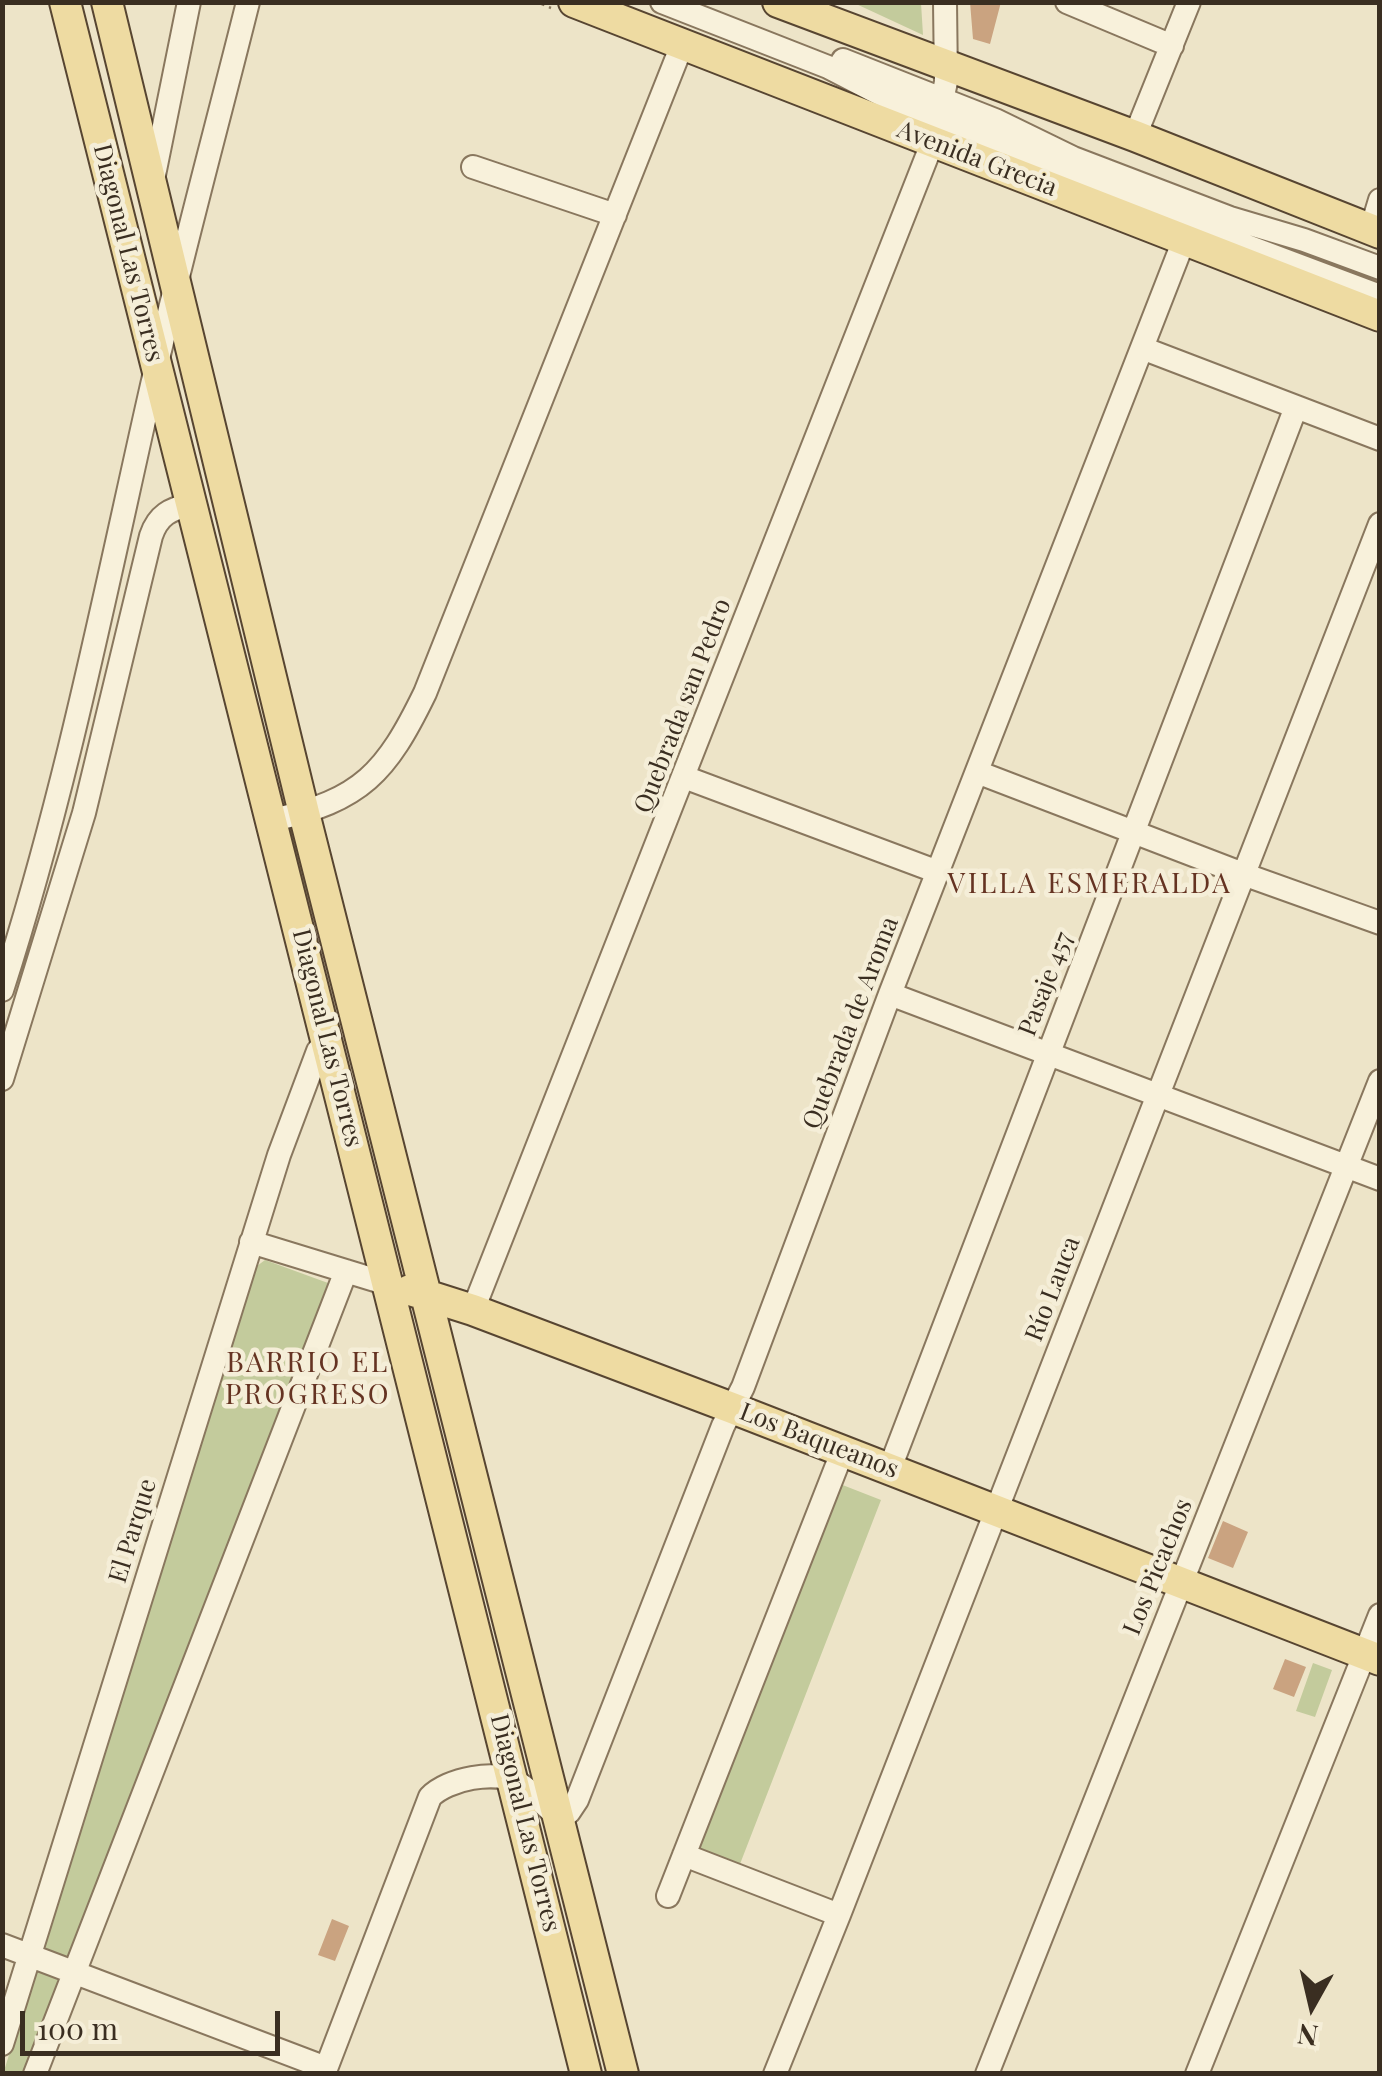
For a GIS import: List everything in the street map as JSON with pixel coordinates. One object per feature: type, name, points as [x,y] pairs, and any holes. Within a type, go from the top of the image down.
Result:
[{"type":"main road","name":"Diagonal Las Torres","points":[[65,2],[514,1780],[580,2066]]},
{"type":"main road","name":"Diagonal Las Torres","points":[[108,2],[304,813],[623,2074]]},
{"type":"main road","name":"Avenida Grecia","points":[[574,2],[682,45],[938,120],[1184,240],[1380,316]]},
{"type":"main road","points":[[778,2],[810,9],[1375,232]]},
{"type":"main road","name":"Los Baqueanos","points":[[388,1284],[473,1310],[843,1450],[1372,1657]]},
{"type":"street","points":[[152,188],[189,2]]},
{"type":"street","points":[[2,990],[42,858],[156,366],[248,2]]},
{"type":"street","points":[[662,2],[828,67],[1108,194],[1380,296]]},
{"type":"street","points":[[696,2],[938,120],[995,120],[1072,158],[1230,218],[1380,268]]},
{"type":"street","name":"Quebrada san Pedro","points":[[473,1310],[938,120],[947,66],[944,2]]},
{"type":"street","points":[[1067,2],[1172,46]]},
{"type":"street","points":[[1135,136],[1189,2]]},
{"type":"street","points":[[273,820],[339,800],[363,785],[386,764],[407,730],[682,45]]},
{"type":"street","points":[[473,167],[615,215]]},
{"type":"street","points":[[1375,232],[1380,200]]},
{"type":"street","name":"Quebrada de Aroma","points":[[560,1818],[576,1800],[732,1408],[1184,240]]},
{"type":"street","points":[[1142,348],[1380,439]]},
{"type":"street","name":"Pasaje 457","points":[[890,1468],[1296,407]]},
{"type":"street","points":[[2,1079],[84,813],[156,522],[166,512],[192,504]]},
{"type":"street","name":"Río Lauca","points":[[774,2074],[840,1916],[1380,524]]},
{"type":"street","points":[[95,637],[126,646]]},
{"type":"street","points":[[977,772],[1380,923]]},
{"type":"street","points":[[684,777],[938,872]]},
{"type":"street","points":[[890,994],[1380,1178]]},
{"type":"street","name":"El Parque","points":[[2,2044],[251,1242],[318,1051],[328,1040]]},
{"type":"street","name":"Los Picachos","points":[[987,2074],[1380,1081]]},
{"type":"street","name":"Los Baqueanos","points":[[251,1242],[388,1284]]},
{"type":"street","points":[[35,2074],[346,1271]]},
{"type":"street","points":[[668,1896],[843,1450]]},
{"type":"street","points":[[1197,2074],[1372,1657],[1380,1615]]},
{"type":"street","points":[[2,1946],[31,1954],[325,2071],[430,1797],[456,1780],[514,1780],[560,1818]]},
{"type":"street","points":[[684,1855],[840,1916]]},
{"type":"street","points":[[580,2066],[614,2041]]},
{"type":"green space","points":[[854,3],[921,3],[923,35]]},
{"type":"green space","points":[[265,1260],[328,1283],[27,2073],[3,2074],[257,1266]]},
{"type":"green space","points":[[840,1484],[881,1500],[740,1864],[699,1849]]},
{"type":"green space","points":[[1313,1663],[1332,1670],[1315,1717],[1296,1711]]},
{"type":"building","points":[[970,2],[1001,2],[990,44],[973,39]]},
{"type":"building","points":[[1223,1521],[1248,1532],[1233,1568],[1208,1558]]},
{"type":"building","points":[[1285,1659],[1306,1667],[1294,1697],[1273,1689]]},
{"type":"building","points":[[332,1919],[349,1926],[335,1961],[318,1955]]},
{"type":"district","name":"VILLA ESMERALDA","points":[[1090,884]]},
{"type":"district","name":"BARRIO EL PROGRESO","points":[[308,1379]]}]
